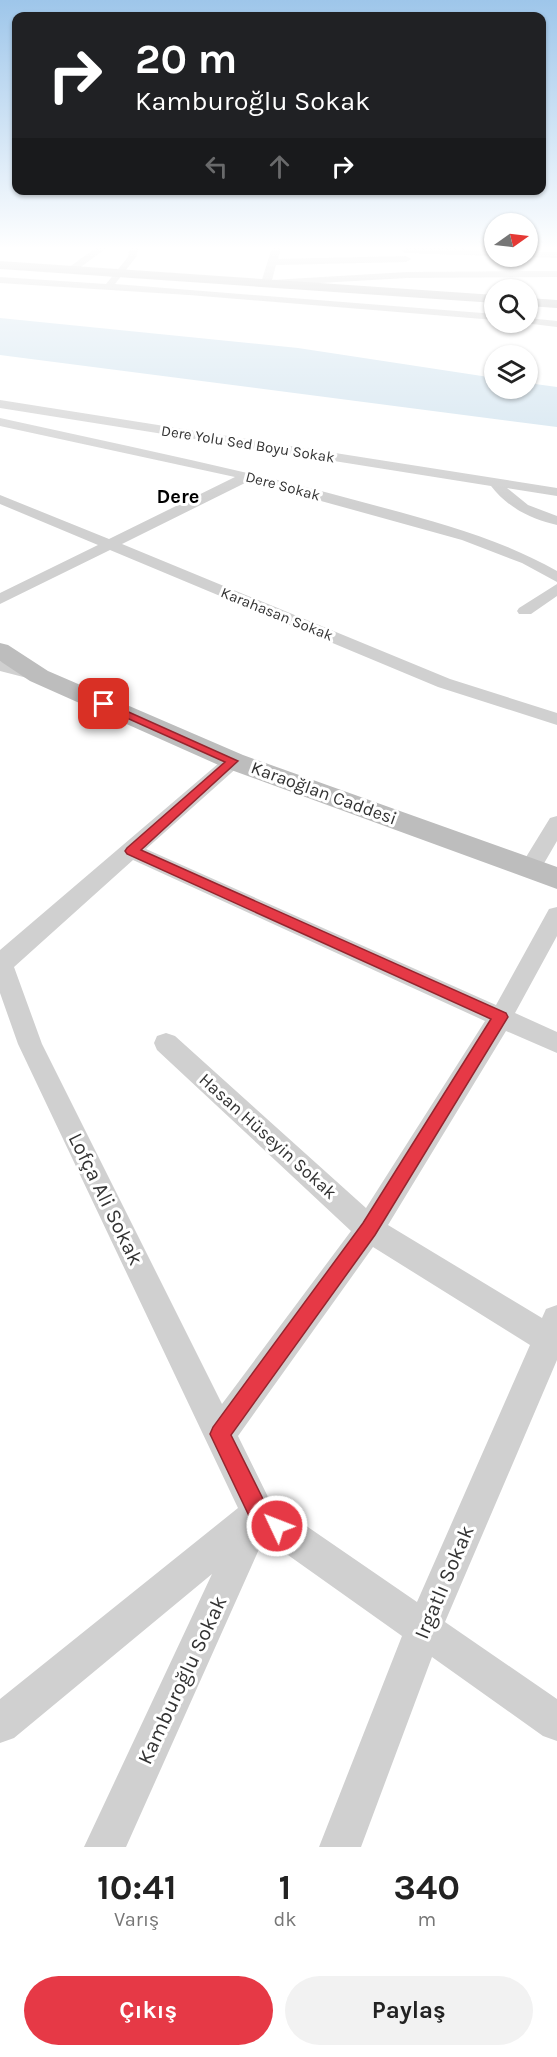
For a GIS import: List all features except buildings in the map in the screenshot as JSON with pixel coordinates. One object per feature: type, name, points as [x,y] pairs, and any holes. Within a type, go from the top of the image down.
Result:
[{"type":"street","name":"Dere Yolu Sed Boyu Sokak","points":[[0,404],[557,492]]},
{"type":"street","points":[[0,433],[47,412]]},
{"type":"street","name":"Dere Sokak","points":[[0,422],[248,476],[467,537],[527,560],[557,577]]},
{"type":"street","points":[[0,599],[248,476]]},
{"type":"street","points":[[496,483],[507,499],[529,511],[557,521]]},
{"type":"street","name":"Karahasan Sokak","points":[[0,499],[444,683],[557,719]]},
{"type":"street","points":[[525,611],[557,589]]},
{"type":"street","name":"Karaoğlan Caddesi","points":[[0,650],[39,676],[233,761],[557,878]]},
{"type":"street","points":[[0,666],[39,676]]},
{"type":"street","points":[[1,962],[132,851],[233,761]]},
{"type":"street","points":[[531,867],[557,824]]},
{"type":"street","points":[[132,851],[557,1043]]},
{"type":"street","points":[[557,915],[501,1017],[369,1229],[220,1434],[258,1513],[557,1722]]},
{"type":"street","name":"Lofça Ali Sokak","points":[[1,962],[30,1044],[220,1434]]},
{"type":"street","name":"Hasan Hüseyin Sokak","points":[[166,1043],[369,1229],[554,1334]]},
{"type":"street","name":"Irgatlı Sokak","points":[[340,1847],[423,1630],[554,1334]]},
{"type":"street","points":[[0,1724],[258,1513]]},
{"type":"street","name":"Kamburoğlu Sokak","points":[[105,1847],[258,1513]]},
{"type":"water","points":[[0,333],[151,333],[298,348],[484,376],[484,399],[538,399],[538,384],[557,387],[557,427],[0,355]]},
{"type":"district","name":"Dere","points":[[178,496]]},
{"type":"route","points":[[104,704],[233,761],[132,851],[501,1017],[369,1229],[220,1434],[258,1513],[277,1526]]}]
